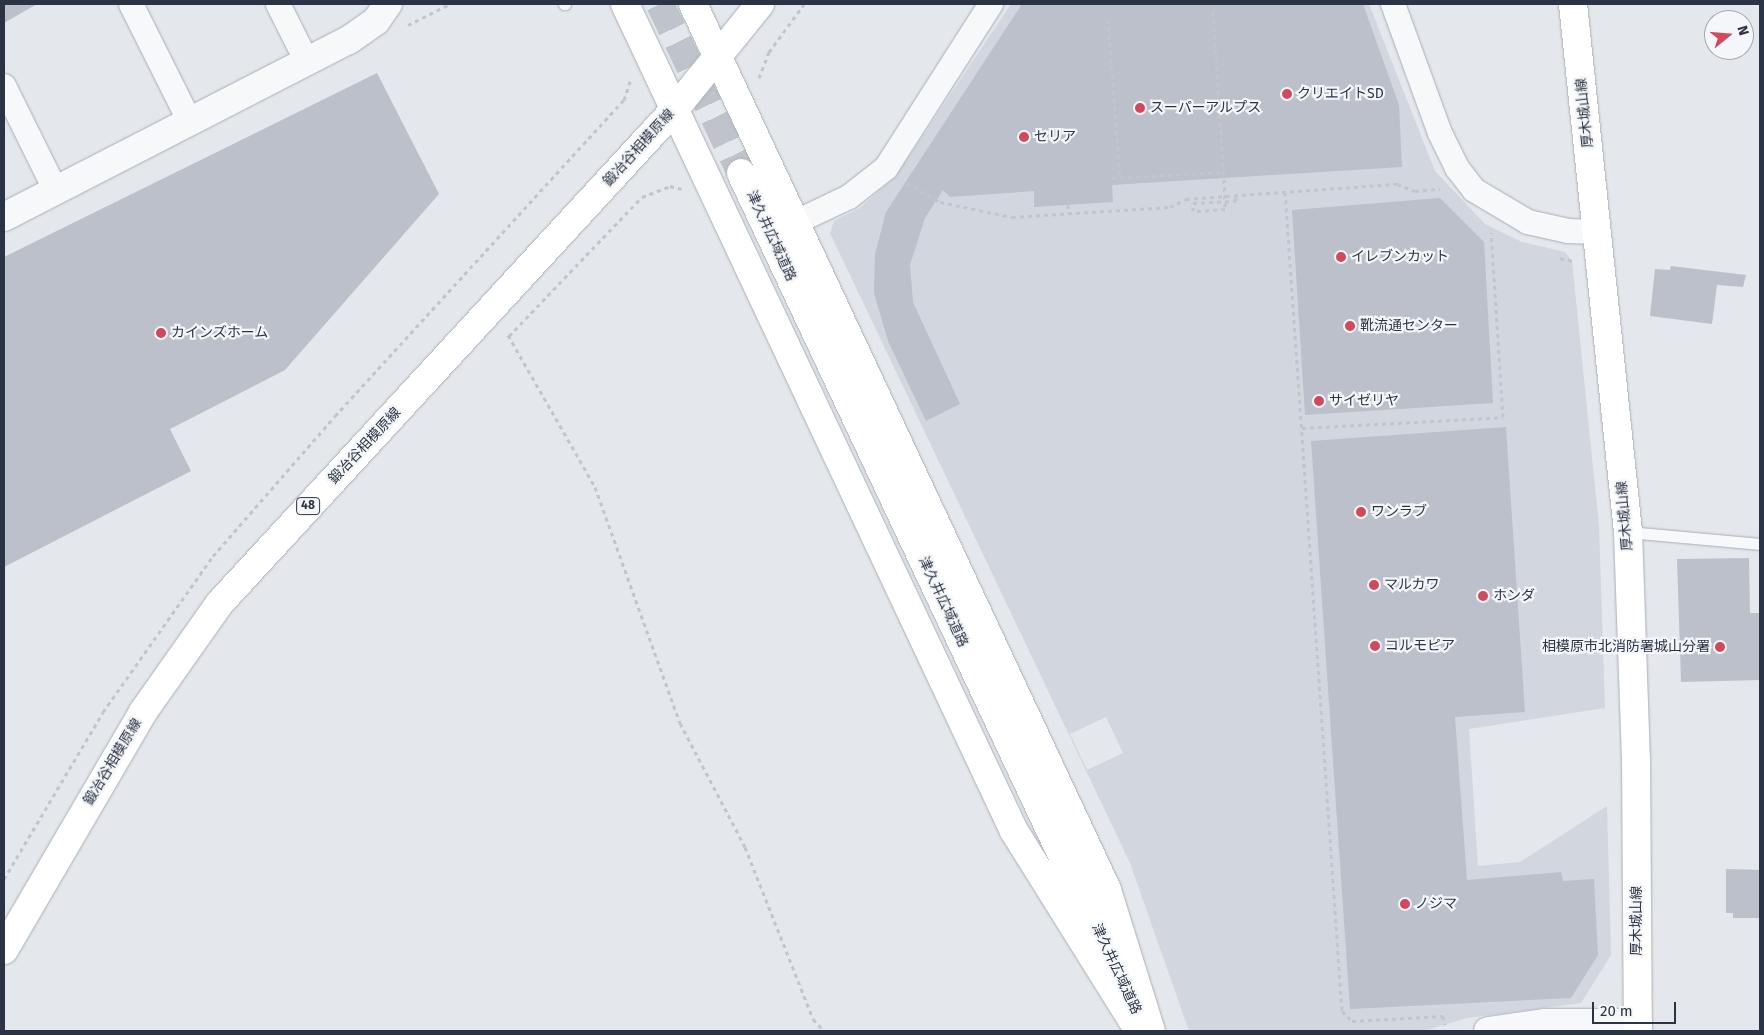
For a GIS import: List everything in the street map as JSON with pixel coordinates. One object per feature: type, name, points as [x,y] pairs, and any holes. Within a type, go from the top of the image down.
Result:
[{"type":"main road","points":[[625,4],[1014,831],[1139,1031]]},
{"type":"main road","points":[[693,4],[1107,890],[1151,1031]]},
{"type":"main road","name":"鍛冶谷相模原線","points":[[8,935],[143,712],[220,602],[675,109],[760,4]]},
{"type":"main road","name":"厚木城山線","points":[[1573,4],[1628,532],[1636,760],[1638,1027]]},
{"type":"main road","name":"津久井広域道路","points":[[741,173],[1145,1031]]},
{"type":"street","points":[[131,4],[190,122]]},
{"type":"street","points":[[278,4],[307,62]]},
{"type":"street","points":[[4,217],[349,40],[376,21],[388,4]]},
{"type":"street","points":[[794,223],[857,192],[886,168],[990,4]]},
{"type":"street","points":[[1393,4],[1440,133],[1457,168],[1474,190],[1528,222],[1597,232]]},
{"type":"street","points":[[4,86],[56,191]]},
{"type":"street","points":[[1488,1031],[1545,1024],[1638,1027]]},
{"type":"lane","points":[[1628,532],[1760,544]]},
{"type":"path","points":[[765,61],[804,4]]},
{"type":"path","points":[[1213,11],[1224,179],[1225,209],[1193,211],[1193,204],[1236,201],[1235,195]]},
{"type":"path","points":[[1108,19],[1120,178]]},
{"type":"path","points":[[4,880],[103,712],[213,556],[335,416],[624,100],[631,73]]},
{"type":"path","points":[[1112,178],[1223,172]]},
{"type":"path","points":[[904,180],[940,202],[970,211],[1012,217],[1170,207],[1186,199],[1397,184],[1415,191],[1441,189],[1447,195]]},
{"type":"path","points":[[510,336],[622,215],[642,197],[670,186]]},
{"type":"path","points":[[1285,192],[1342,1011],[1352,1021],[1443,1016],[1445,1025]]},
{"type":"path","points":[[1068,205],[1068,213]]},
{"type":"path","points":[[1485,227],[1498,236]]},
{"type":"path","points":[[1302,428],[1503,417],[1491,232]]},
{"type":"path","points":[[1554,254],[1564,261],[1578,260]]},
{"type":"path","points":[[488,312],[510,336],[595,487],[680,724],[745,847],[813,1019],[824,1031]]},
{"type":"shaded area","points":[[1011,4],[1369,4],[1435,171],[1485,224],[1522,242],[1565,252],[1572,261],[1599,526],[1605,708],[1469,729],[1478,866],[1520,862],[1607,806],[1611,955],[1581,1003],[1467,1018],[1423,1031],[1189,1031],[1130,863],[830,233],[834,221],[860,208],[896,176]],"holes":[[[1106,717],[1123,753],[1087,770],[1070,734]]]},
{"type":"building","points":[[4,4],[37,4],[4,23]]},
{"type":"building","points":[[1022,4],[1363,4],[1399,105],[1402,167],[1112,185],[1113,202],[1034,207],[1034,191],[950,197],[943,190],[925,218],[910,265],[913,302],[960,404],[926,421],[888,341],[874,293],[875,254],[886,212]]},
{"type":"building","name":"カインズホーム","points":[[377,73],[439,194],[285,370],[170,429],[191,471],[4,567],[4,257]]},
{"type":"building","points":[[1440,198],[1484,242],[1493,403],[1305,415],[1292,210]]},
{"type":"building","points":[[1671,266],[1746,275],[1743,287],[1717,285],[1712,324],[1650,316],[1655,269],[1670,270]]},
{"type":"building","points":[[1506,427],[1525,712],[1455,717],[1467,880],[1561,872],[1563,881],[1594,879],[1598,955],[1571,998],[1350,1009],[1311,441]]},
{"type":"building","name":"相模原市北消防署城山分署","points":[[1749,558],[1750,613],[1760,613],[1760,680],[1681,682],[1677,559]]},
{"type":"building","points":[[1726,869],[1760,870],[1760,918],[1733,918],[1733,913],[1726,913]]},
{"type":"tunnel","points":[[660,4],[741,173]]},
{"type":"place","name":"クリエイトSD","points":[[1287,94]]},
{"type":"place","name":"スーパーアルプス","points":[[1140,108]]},
{"type":"place","name":"セリア","points":[[1024,137]]},
{"type":"place","name":"イレブンカット","points":[[1341,257]]},
{"type":"place","name":"靴流通センター","points":[[1350,326]]},
{"type":"place","name":"カインズホーム","points":[[161,333]]},
{"type":"place","name":"サイゼリヤ","points":[[1319,401]]},
{"type":"place","name":"ワンラブ","points":[[1361,512]]},
{"type":"place","name":"マルカワ","points":[[1374,585]]},
{"type":"place","name":"ホンダ","points":[[1483,596]]},
{"type":"place","name":"コルモピア","points":[[1375,646]]},
{"type":"place","name":"相模原市北消防署城山分署","points":[[1720,647]]},
{"type":"place","name":"ノジマ","points":[[1405,904]]}]
